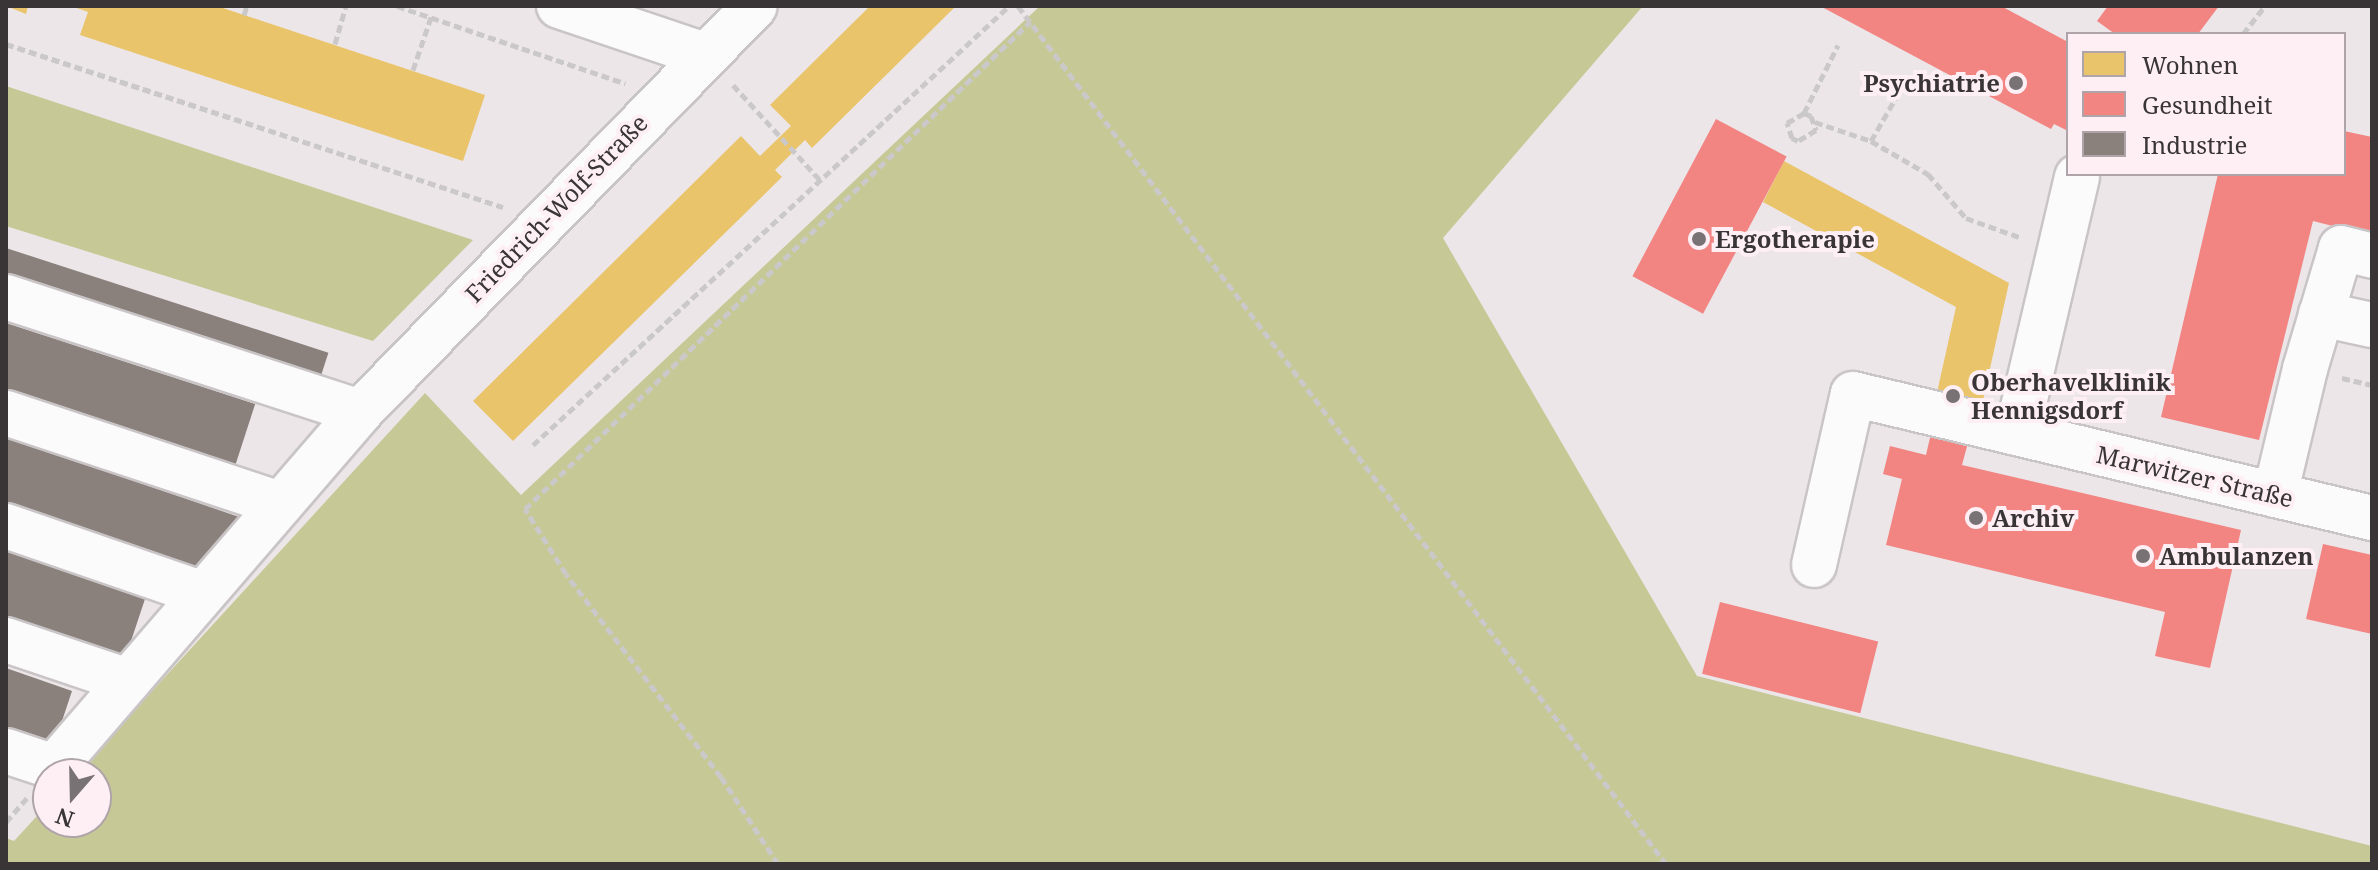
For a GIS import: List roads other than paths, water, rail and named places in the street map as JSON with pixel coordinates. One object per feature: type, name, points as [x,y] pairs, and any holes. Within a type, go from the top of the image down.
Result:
[{"type":"street","points":[[559,6],[705,55]]},
{"type":"street","name":"Friedrich-Wolf-Straße","points":[[6,751],[54,767],[360,412],[755,6]]},
{"type":"street","points":[[2017,433],[2077,177]]},
{"type":"street","points":[[2275,495],[2341,248],[2372,256]]},
{"type":"street","points":[[6,297],[360,412]]},
{"type":"street","points":[[2321,314],[2372,325]]},
{"type":"street","name":"Marwitzer Straße","points":[[1814,565],[1853,394],[2372,518]]},
{"type":"street","points":[[6,413],[280,504]]},
{"type":"street","points":[[6,526],[203,594]]},
{"type":"street","points":[[6,640],[128,681]]},
{"type":"place","name":"Psychiatrie","points":[[2016,83]]},
{"type":"place","name":"Ergotherapie","points":[[1699,239]]},
{"type":"place","name":"Oberhavelklinik Hennigsdorf","points":[[1953,396]]},
{"type":"place","name":"Archiv","points":[[1976,518]]},
{"type":"place","name":"Ambulanzen","points":[[2143,556]]}]
